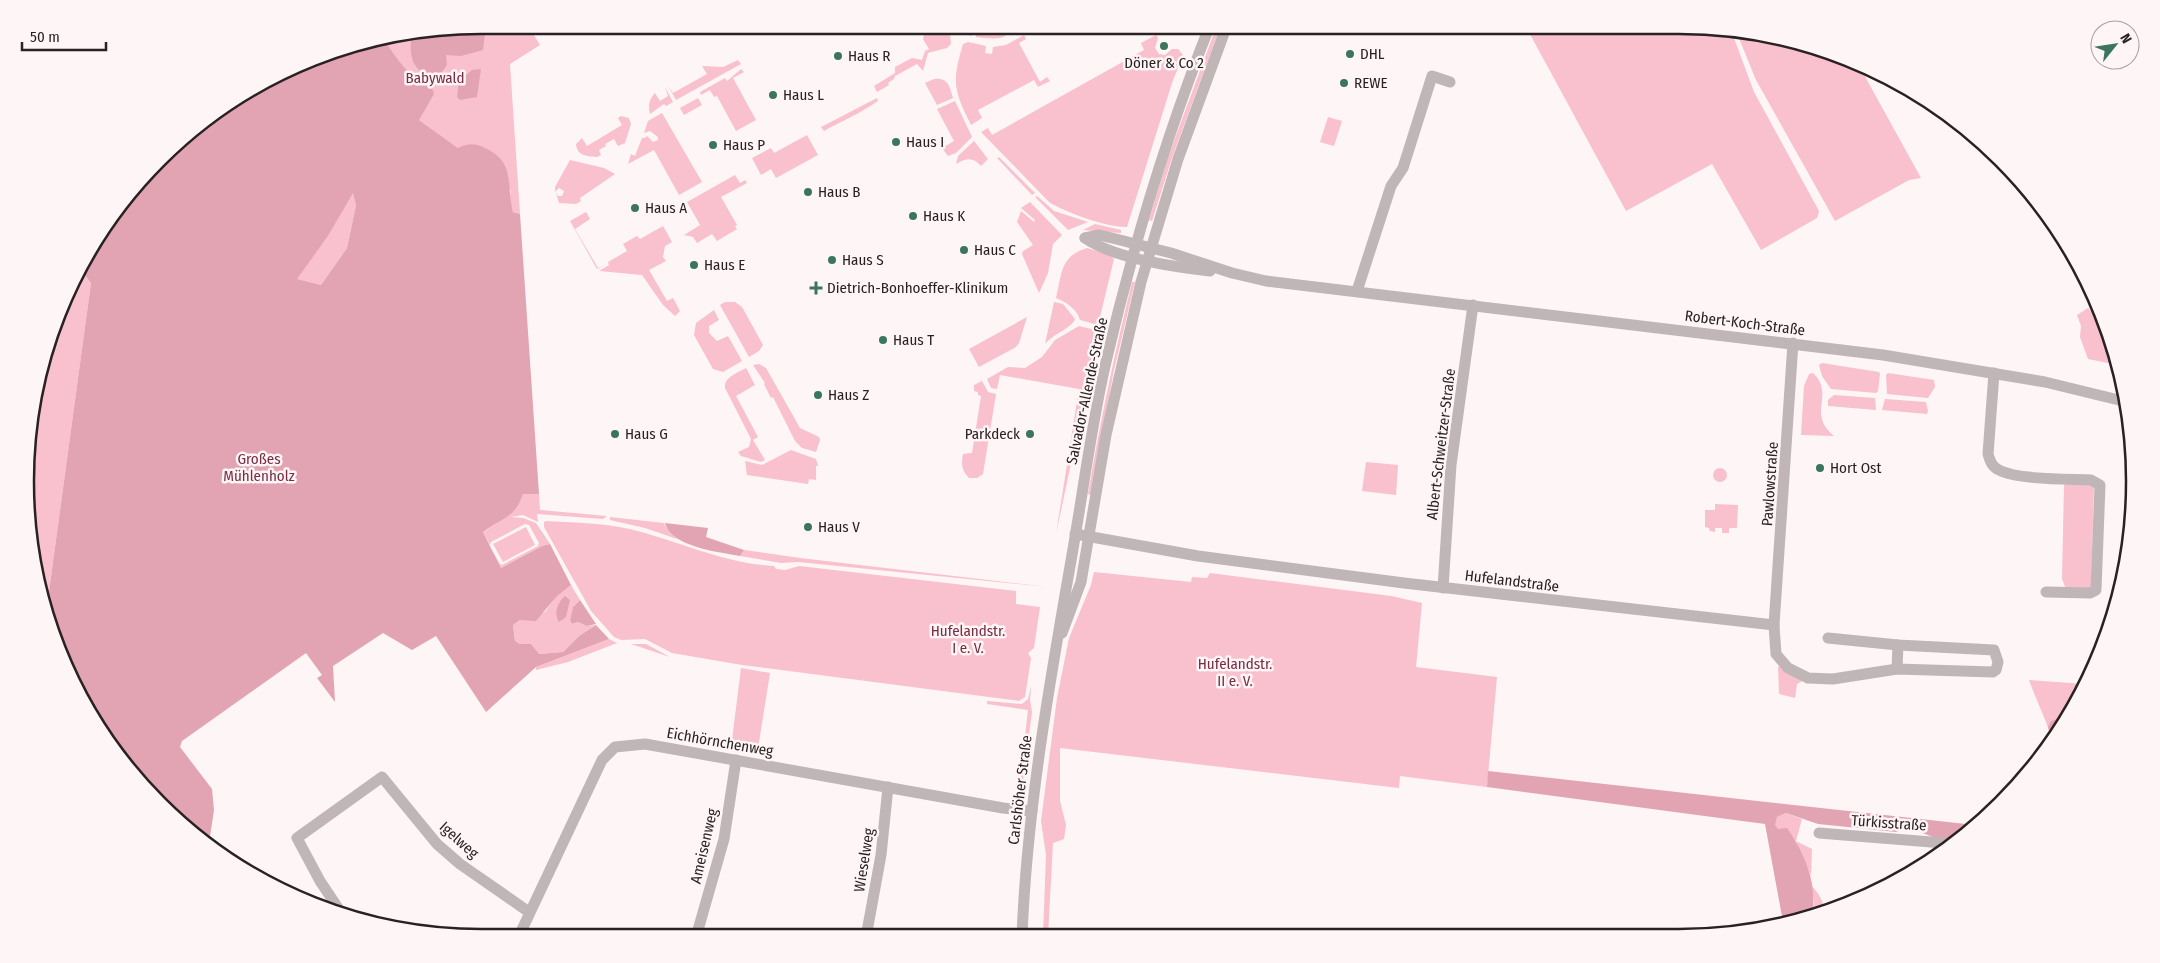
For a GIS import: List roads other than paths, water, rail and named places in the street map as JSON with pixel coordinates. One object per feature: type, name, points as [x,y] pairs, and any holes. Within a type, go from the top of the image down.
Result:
[{"type":"street","name":"Salvador-Allende-Straße","points":[[1056,649],[1105,366],[1136,244],[1175,119],[1207,34]]},
{"type":"street","name":"Salvador-Allende-Straße","points":[[1056,649],[1081,582],[1106,435],[1119,372],[1147,260],[1183,142],[1224,34]]},
{"type":"street","points":[[1357,291],[1391,186],[1403,168],[1432,76],[1450,82]]},
{"type":"street","points":[[1147,260],[1096,246],[1085,238],[1099,235],[1151,248]]},
{"type":"street","name":"Robert-Koch-Straße","points":[[1151,248],[1232,273],[1266,281],[1883,355],[2045,382],[2119,400]]},
{"type":"street","name":"Robert-Koch-Straße","points":[[1147,260],[1168,266],[1232,273]]},
{"type":"street","name":"Albert-Schweitzer-Straße","points":[[1443,588],[1451,465],[1473,305]]},
{"type":"street","name":"Pawlowstraße","points":[[1774,625],[1793,343]]},
{"type":"street","points":[[1994,373],[1988,454],[1990,460],[2001,471],[2016,475],[2091,480],[2100,485],[2098,587],[2094,592],[2046,592]]},
{"type":"street","points":[[1075,534],[1090,536]]},
{"type":"street","name":"Hufelandstraße","points":[[1090,536],[1198,556],[1443,588],[1774,625]]},
{"type":"street","points":[[1774,625],[1776,654],[1788,668],[1808,678],[1833,679],[1897,669],[1993,672],[1996,670],[1998,662],[1994,650],[1898,645],[1828,638]]},
{"type":"street","points":[[1897,669],[1898,645]]},
{"type":"street","name":"Carlshöher Straße","points":[[1023,929],[1032,811],[1056,649]]},
{"type":"street","name":"Eichhörnchenweg","points":[[522,929],[602,760],[615,747],[645,744],[1003,808],[1032,811]]},
{"type":"street","name":"Ameisenweg","points":[[698,929],[724,839],[736,760]]},
{"type":"street","name":"Igelweg","points":[[335,904],[296,838],[382,776],[437,844],[460,864],[529,912]]},
{"type":"street","name":"Wieselweg","points":[[867,929],[881,855],[888,787]]},
{"type":"street","name":"Türkisstraße","points":[[1819,834],[1943,843]]},
{"type":"place","name":"Döner & Co 2","points":[[1164,46]]},
{"type":"place","name":"DHL","points":[[1350,54]]},
{"type":"place","name":"Haus R","points":[[838,56]]},
{"type":"place","name":"REWE","points":[[1344,83]]},
{"type":"place","name":"Haus L","points":[[773,95]]},
{"type":"place","name":"Haus I","points":[[896,142]]},
{"type":"place","name":"Haus P","points":[[713,145]]},
{"type":"place","name":"Haus B","points":[[808,192]]},
{"type":"place","name":"Haus A","points":[[635,208]]},
{"type":"place","name":"Haus K","points":[[913,216]]},
{"type":"place","name":"Haus C","points":[[964,250]]},
{"type":"place","name":"Haus S","points":[[832,260]]},
{"type":"place","name":"Haus E","points":[[694,265]]},
{"type":"place","name":"Dietrich-Bonhoeffer-Klinikum","points":[[816,288]]},
{"type":"place","name":"Haus T","points":[[883,340]]},
{"type":"place","name":"Haus Z","points":[[818,395]]},
{"type":"place","name":"Haus G","points":[[615,434]]},
{"type":"place","name":"Parkdeck","points":[[1030,434]]},
{"type":"place","name":"Hort Ost","points":[[1820,468]]},
{"type":"place","name":"Haus V","points":[[808,527]]},
{"type":"park label","name":"Babywald","points":[[435,78]]},
{"type":"park label","name":"Großes Mühlenholz","points":[[259,468]]},
{"type":"park label","name":"Hufelandstr. I e. V.","points":[[968,640]]},
{"type":"park label","name":"Hufelandstr. II e. V.","points":[[1235,672]]}]
